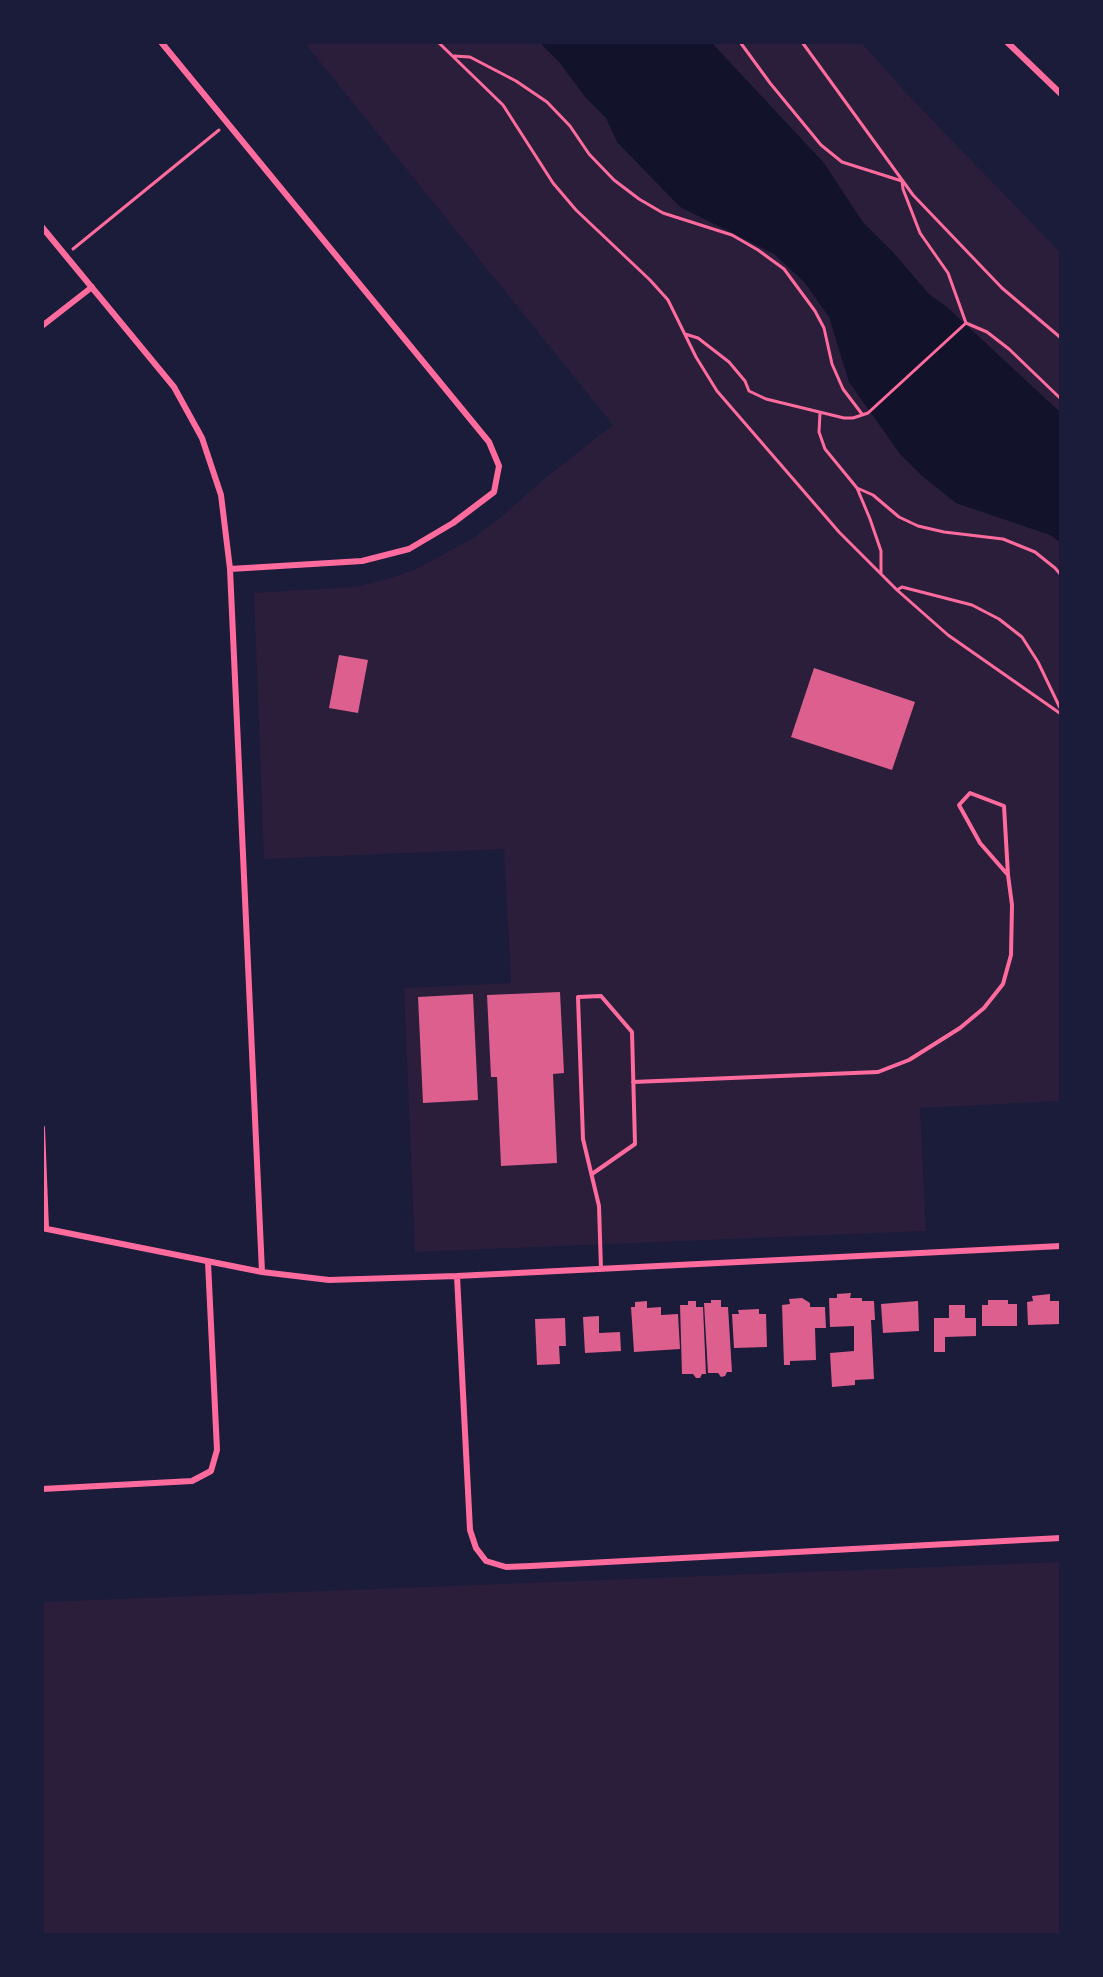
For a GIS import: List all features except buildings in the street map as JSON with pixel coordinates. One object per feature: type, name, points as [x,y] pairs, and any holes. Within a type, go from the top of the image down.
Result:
[{"type":"street","points":[[161,42],[489,442],[499,466],[494,492],[453,522],[409,549],[362,561],[230,569]]},
{"type":"street","points":[[1007,42],[1061,94]]},
{"type":"street","points":[[42,227],[174,387],[202,438],[221,495],[230,569],[262,1272]]},
{"type":"street","points":[[42,326],[92,287]]},
{"type":"street","points":[[42,1128],[44,1228],[262,1272],[329,1280],[457,1276],[1061,1246]]},
{"type":"street","points":[[42,1488],[192,1481],[211,1471],[217,1450],[208,1262]]},
{"type":"street","points":[[457,1276],[470,1530],[476,1548],[486,1561],[506,1567],[1061,1538]]},
{"type":"lane","points":[[633,1082],[878,1072],[909,1060],[960,1028],[984,1008],[1003,984],[1011,955],[1012,905],[1004,806],[970,793],[959,805],[980,843],[1008,875]]},
{"type":"lane","points":[[592,1174],[635,1144],[632,1032],[601,996],[578,997],[583,1139],[599,1206],[601,1269]]},
{"type":"path","points":[[438,42],[503,105],[553,183],[576,210],[668,300],[696,357],[717,391],[839,532],[897,591],[948,635],[1061,712]]},
{"type":"path","points":[[740,42],[821,145],[842,162],[902,181]]},
{"type":"path","points":[[802,42],[902,181],[941,226],[1002,288],[1061,338]]},
{"type":"path","points":[[452,56],[470,57],[516,81],[547,102],[570,126],[595,161],[614,180],[639,199],[663,213],[732,235],[784,269],[816,311],[824,328],[832,364],[843,389],[862,414]]},
{"type":"path","points":[[65,255],[227,123]]},
{"type":"path","points":[[902,181],[920,233],[948,273],[966,323],[987,332],[1010,349],[1061,399]]},
{"type":"path","points":[[685,334],[698,338],[729,362],[745,381],[749,391],[766,399],[820,413],[853,418],[868,413],[966,323]]},
{"type":"path","points":[[820,413],[819,432],[825,449],[857,488],[882,551],[881,574]]},
{"type":"path","points":[[857,488],[873,495],[899,517],[918,526],[944,532],[1003,539],[1035,552],[1061,575]]},
{"type":"path","points":[[897,591],[902,587],[972,605],[999,619],[1022,637],[1038,662],[1061,712]]},
{"type":"shaded area","points":[[304,42],[861,42],[909,96],[1061,253],[1061,1101],[920,1108],[926,1231],[415,1252],[404,988],[511,983],[504,849],[264,859],[254,593],[354,587],[414,570],[472,539],[613,425]]},
{"type":"shaded area","points":[[539,42],[711,42],[824,163],[862,221],[892,251],[929,294],[947,307],[1061,413],[1061,543],[1050,535],[956,503],[921,475],[900,454],[849,382],[829,317],[804,282],[774,254],[680,207],[617,142],[606,118]]},
{"type":"shaded area","points":[[1061,1562],[1061,1935],[42,1935],[42,1602]]}]
